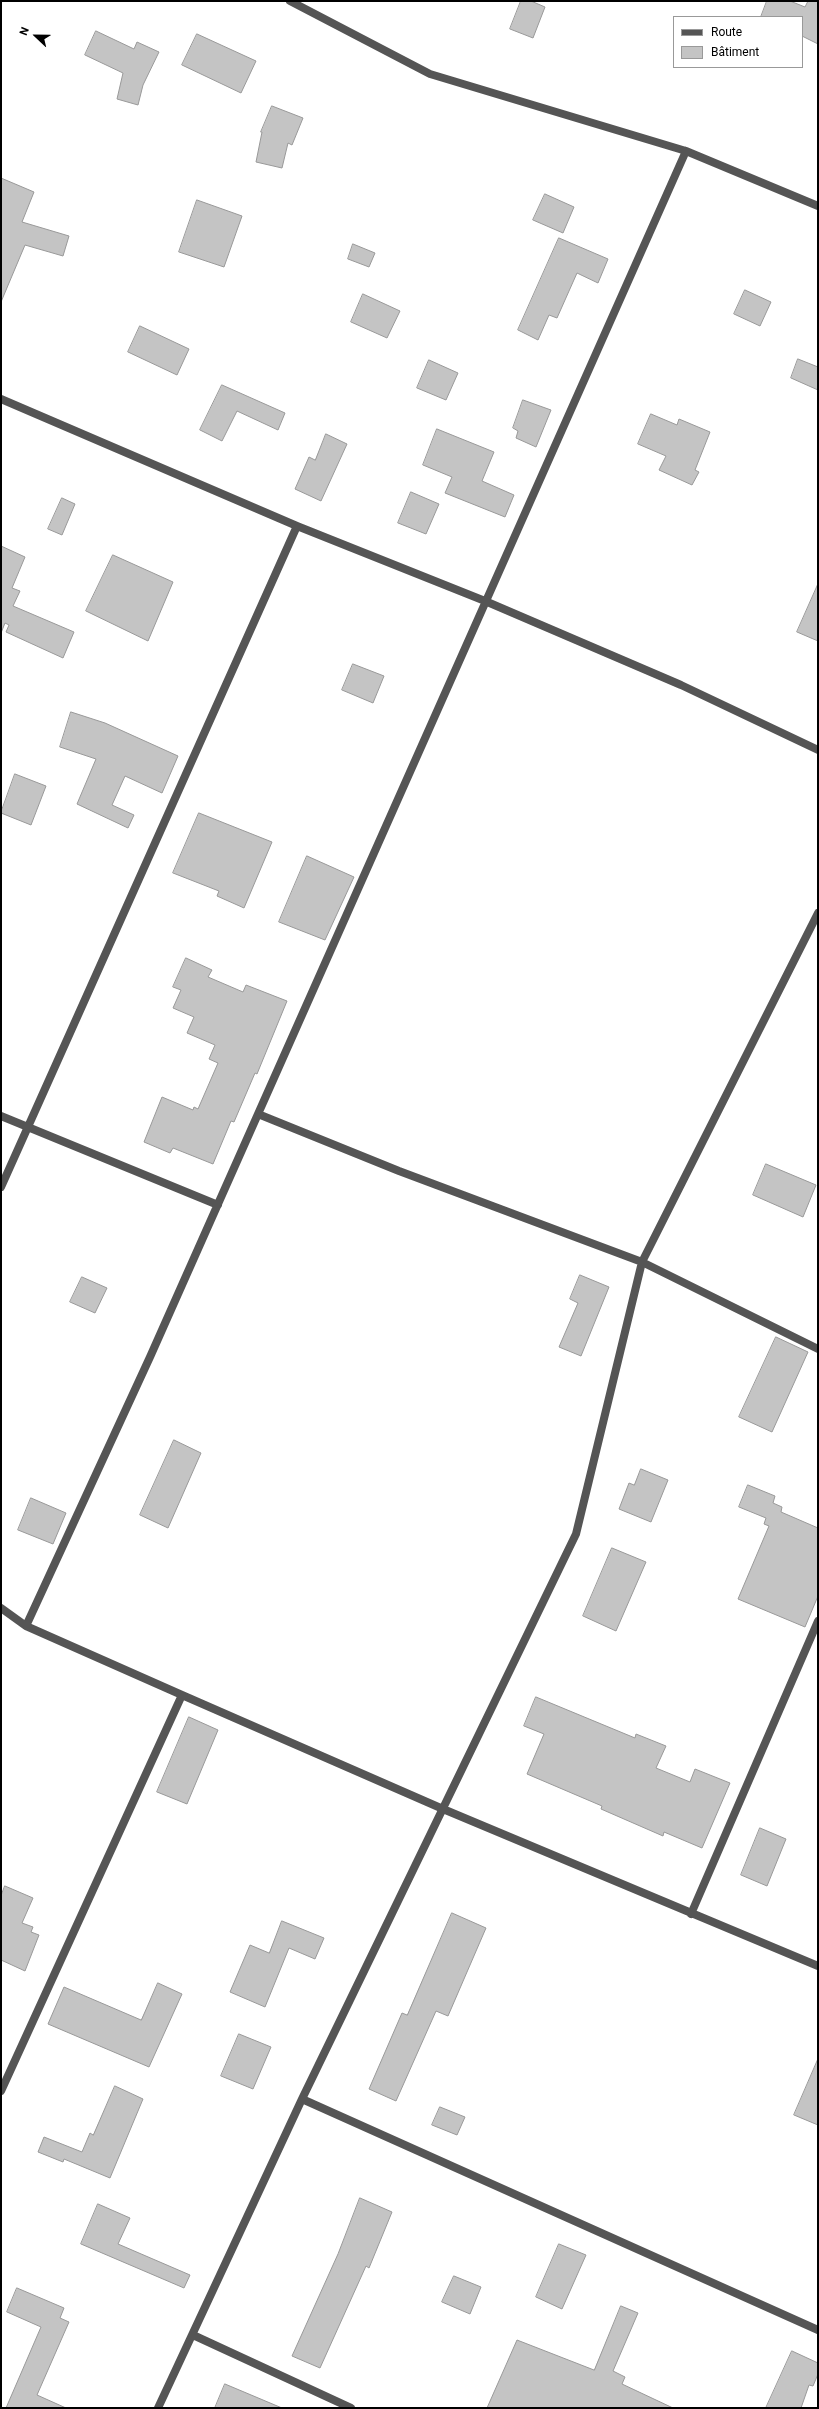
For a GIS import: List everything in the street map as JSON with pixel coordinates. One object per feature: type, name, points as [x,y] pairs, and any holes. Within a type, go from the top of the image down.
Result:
[{"type":"street","points":[[290,1],[430,74],[686,151],[818,206]]},
{"type":"street","points":[[26,1626],[147,1364],[686,151]]},
{"type":"street","points":[[1,399],[297,526],[485,601],[681,685],[818,750]]},
{"type":"street","points":[[1,1187],[297,526]]},
{"type":"street","points":[[158,2408],[302,2099],[576,1534],[642,1262],[818,913]]},
{"type":"street","points":[[258,1114],[399,1171],[642,1262],[818,1349]]},
{"type":"street","points":[[1,1116],[218,1205]]},
{"type":"street","points":[[1,1608],[26,1626],[182,1695],[443,1809],[818,1966]]},
{"type":"street","points":[[691,1914],[818,1621]]},
{"type":"street","points":[[1,2091],[182,1695]]},
{"type":"street","points":[[302,2099],[818,2330]]},
{"type":"street","points":[[193,2335],[351,2408]]},
{"type":"building","points":[[521,1],[531,1],[545,7],[533,38],[510,29]]},
{"type":"building","points":[[767,1],[790,1],[805,7],[808,1],[818,1],[818,44],[803,36],[803,16],[761,16]]},
{"type":"building","points":[[96,31],[134,49],[137,42],[159,52],[143,85],[138,105],[117,99],[123,73],[85,55]]},
{"type":"building","points":[[197,34],[256,61],[241,93],[182,65]]},
{"type":"building","points":[[272,106],[303,118],[292,145],[288,143],[282,168],[256,162],[261,132]]},
{"type":"building","points":[[1,178],[34,192],[22,222],[69,236],[63,256],[25,245],[1,302]]},
{"type":"building","points":[[545,194],[574,207],[563,233],[533,220]]},
{"type":"building","points":[[197,200],[242,216],[224,267],[179,252]]},
{"type":"building","points":[[559,238],[608,259],[598,283],[577,273],[557,318],[549,315],[538,340],[518,330]]},
{"type":"building","points":[[353,244],[375,253],[369,267],[348,259]]},
{"type":"building","points":[[745,290],[771,302],[760,326],[734,314]]},
{"type":"building","points":[[363,294],[400,311],[387,338],[351,322]]},
{"type":"building","points":[[140,326],[189,349],[177,375],[128,352]]},
{"type":"building","points":[[798,359],[818,367],[818,390],[791,378]]},
{"type":"building","points":[[429,360],[458,373],[446,400],[417,388]]},
{"type":"building","points":[[222,385],[285,413],[278,430],[237,411],[222,441],[200,430]]},
{"type":"building","points":[[523,400],[551,410],[536,447],[516,438],[518,431],[513,428]]},
{"type":"building","points":[[651,414],[677,425],[679,419],[710,432],[695,470],[699,472],[692,485],[659,470],[666,456],[638,444]]},
{"type":"building","points":[[437,429],[494,452],[482,481],[514,495],[505,517],[445,493],[452,477],[423,465]]},
{"type":"building","points":[[326,434],[347,444],[321,501],[295,489],[309,457],[315,460]]},
{"type":"building","points":[[411,492],[439,504],[426,534],[398,523]]},
{"type":"building","points":[[62,498],[75,504],[62,535],[48,529]]},
{"type":"building","points":[[1,546],[25,557],[12,588],[20,591],[13,606],[74,632],[63,658],[6,632],[9,625],[5,623],[1,633]]},
{"type":"building","points":[[113,555],[173,582],[148,641],[86,611]]},
{"type":"building","points":[[818,584],[818,641],[797,632]]},
{"type":"building","points":[[353,664],[384,676],[373,703],[342,690]]},
{"type":"building","points":[[71,712],[105,723],[178,756],[162,793],[125,776],[112,805],[134,815],[128,828],[77,804],[96,759],[60,747]]},
{"type":"building","points":[[15,774],[46,786],[31,825],[1,813]]},
{"type":"building","points":[[199,813],[272,842],[244,908],[217,896],[219,891],[173,873]]},
{"type":"building","points":[[307,856],[354,877],[325,940],[279,922]]},
{"type":"building","points":[[186,958],[212,970],[208,977],[243,992],[246,985],[287,1001],[257,1074],[255,1073],[234,1122],[231,1121],[213,1164],[173,1148],[170,1153],[144,1142],[162,1097],[193,1110],[194,1107],[198,1109],[218,1063],[209,1059],[215,1045],[187,1033],[194,1017],[173,1008],[181,990],[173,987]]},
{"type":"building","points":[[766,1164],[816,1185],[803,1217],[753,1195]]},
{"type":"building","points":[[580,1275],[609,1287],[581,1356],[559,1347],[578,1303],[570,1299]]},
{"type":"building","points":[[82,1277],[107,1288],[95,1313],[70,1302]]},
{"type":"building","points":[[776,1337],[808,1352],[772,1432],[739,1417]]},
{"type":"building","points":[[174,1440],[201,1453],[168,1528],[140,1515]]},
{"type":"building","points":[[641,1469],[668,1480],[651,1522],[619,1509],[629,1483],[634,1485]]},
{"type":"building","points":[[748,1485],[775,1496],[773,1503],[782,1507],[781,1512],[818,1528],[818,1596],[805,1627],[738,1599],[769,1526],[764,1524],[766,1518],[739,1507]]},
{"type":"building","points":[[31,1498],[66,1513],[53,1544],[18,1530]]},
{"type":"building","points":[[612,1548],[646,1562],[616,1631],[583,1616]]},
{"type":"building","points":[[536,1697],[635,1738],[636,1734],[666,1746],[656,1768],[690,1782],[695,1769],[730,1783],[702,1848],[664,1832],[663,1836],[601,1809],[602,1806],[527,1774],[544,1734],[524,1726]]},
{"type":"building","points":[[189,1717],[218,1730],[187,1804],[157,1792]]},
{"type":"building","points":[[760,1828],[786,1839],[767,1886],[741,1875]]},
{"type":"building","points":[[5,1886],[33,1898],[22,1923],[33,1927],[31,1932],[39,1935],[25,1971],[1,1960],[1,1896]]},
{"type":"building","points":[[452,1913],[486,1928],[448,2016],[436,2011],[396,2101],[369,2089],[402,2013],[407,2015]]},
{"type":"building","points":[[282,1921],[324,1938],[315,1959],[289,1948],[265,2007],[230,1992],[250,1945],[269,1953]]},
{"type":"building","points":[[158,1983],[182,1994],[149,2067],[48,2024],[64,1987],[141,2020]]},
{"type":"building","points":[[239,2034],[271,2047],[253,2089],[221,2076]]},
{"type":"building","points":[[818,2059],[818,2125],[794,2115]]},
{"type":"building","points":[[115,2086],[143,2099],[110,2178],[64,2159],[63,2162],[38,2152],[44,2137],[82,2152],[90,2133],[93,2135]]},
{"type":"building","points":[[440,2107],[465,2117],[457,2135],[432,2125]]},
{"type":"building","points":[[360,2198],[392,2212],[369,2268],[366,2266],[320,2368],[292,2356],[338,2254]]},
{"type":"building","points":[[98,2204],[130,2218],[118,2244],[190,2275],[184,2288],[81,2244]]},
{"type":"building","points":[[559,2244],[586,2255],[562,2309],[536,2297]]},
{"type":"building","points":[[454,2276],[481,2287],[470,2314],[442,2302]]},
{"type":"building","points":[[17,2288],[64,2308],[60,2318],[69,2322],[37,2395],[66,2408],[6,2408],[41,2327],[7,2312]]},
{"type":"building","points":[[621,2306],[638,2313],[613,2371],[625,2377],[622,2384],[673,2408],[487,2408],[517,2340],[594,2370]]},
{"type":"building","points":[[792,2351],[818,2363],[818,2374],[813,2386],[809,2385],[801,2408],[766,2408]]},
{"type":"building","points":[[225,2384],[282,2408],[215,2408]]}]
